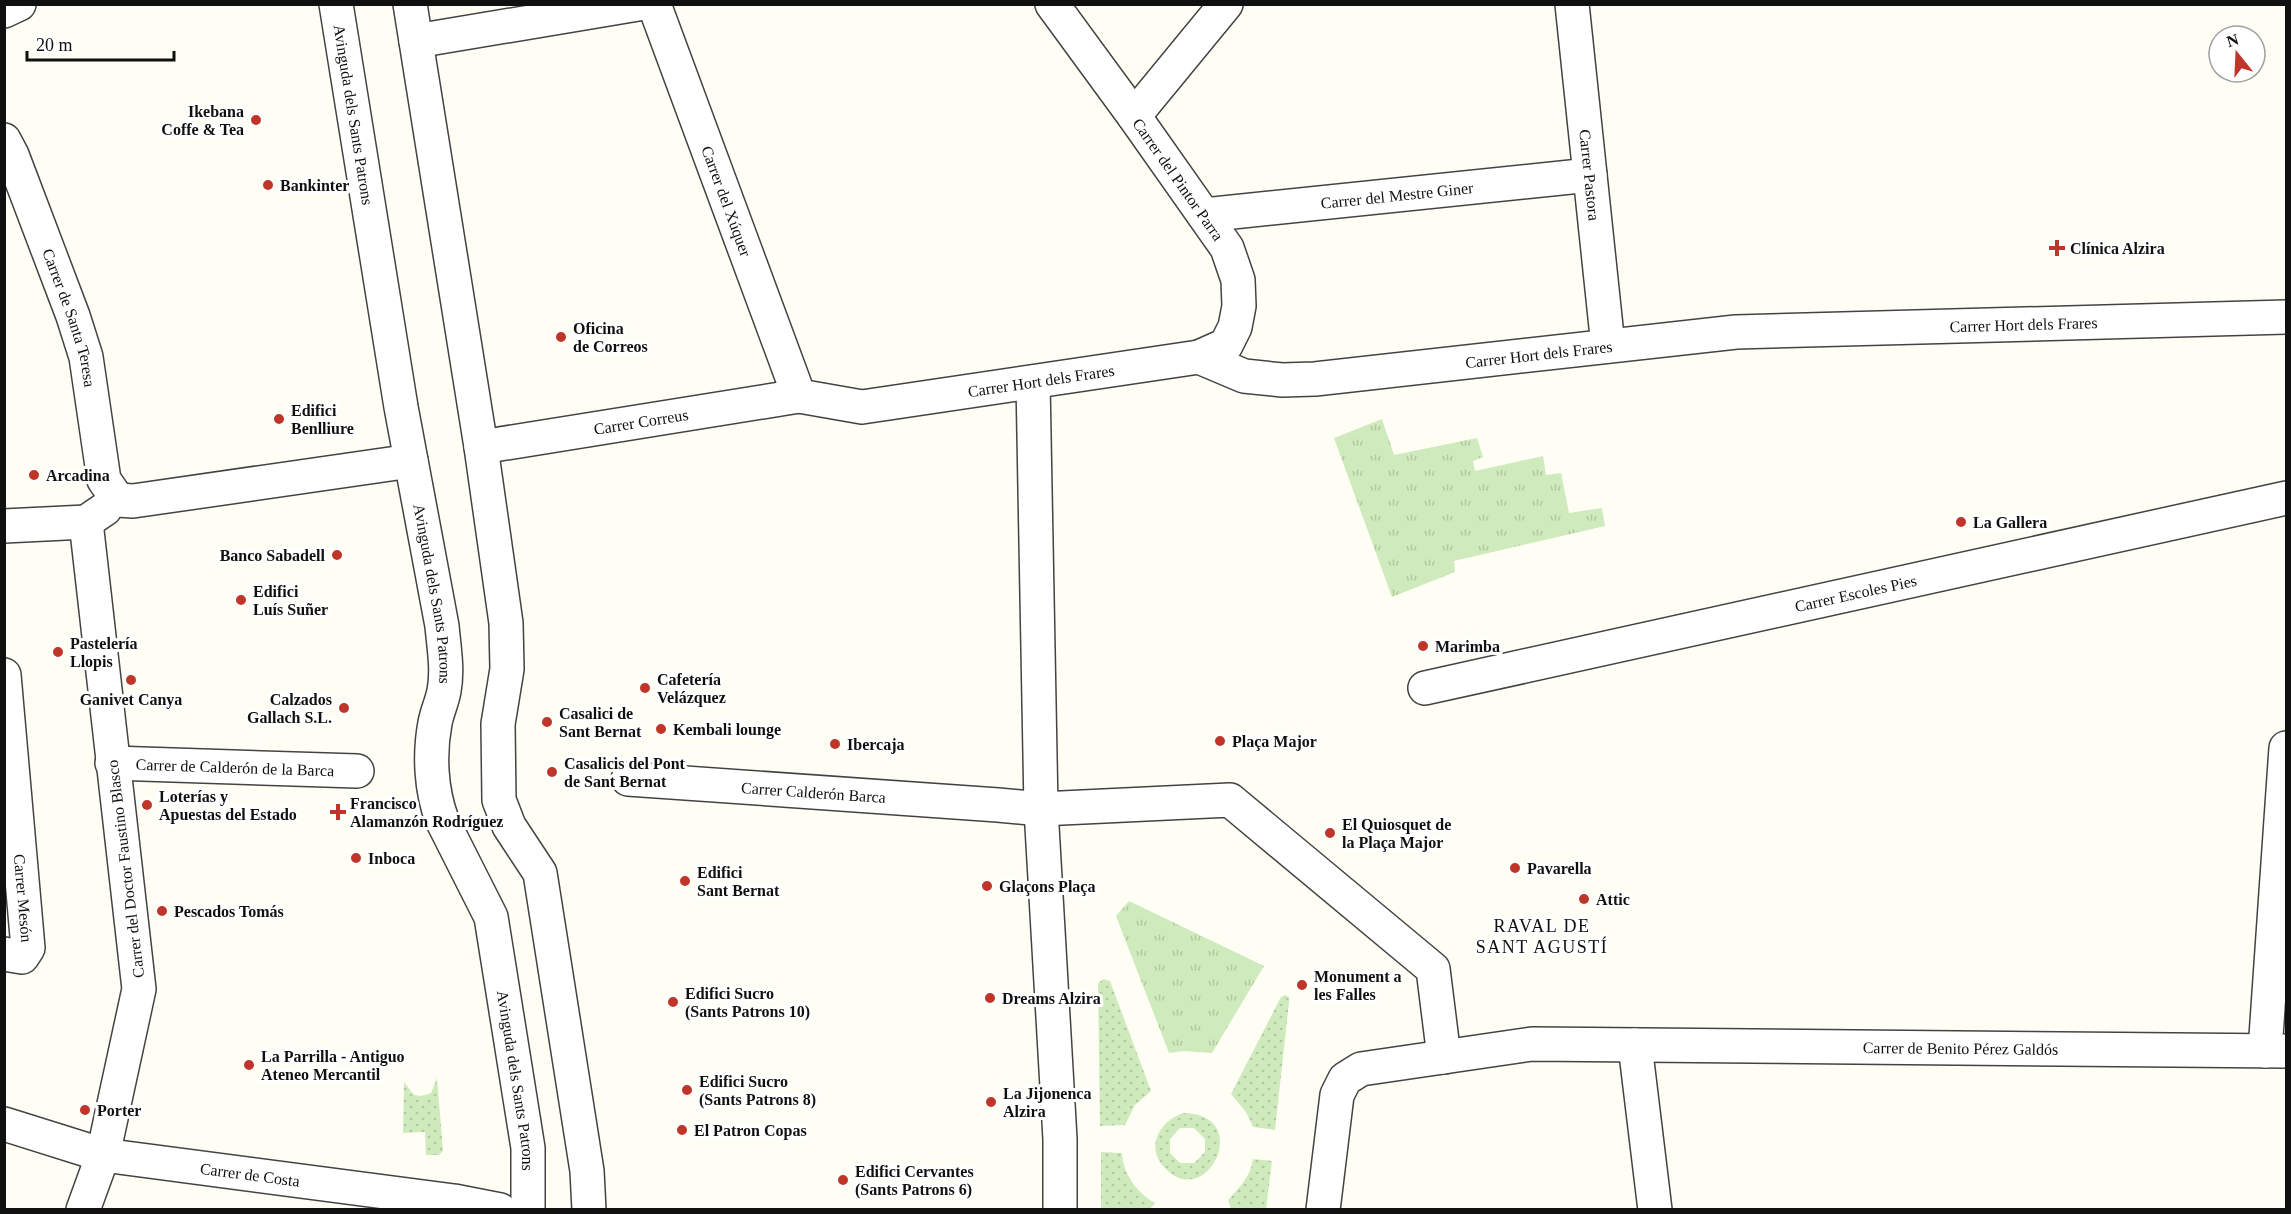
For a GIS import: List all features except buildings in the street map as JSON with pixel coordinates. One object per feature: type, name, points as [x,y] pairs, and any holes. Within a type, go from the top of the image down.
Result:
[{"type":"street","points":[[4,11],[19,4]]},
{"type":"street","name":"Avinguda dels Sants Patrons","points":[[336,4],[411,461],[442,626],[446,660],[444,691],[435,723],[432,758],[436,803],[462,862],[491,917],[528,1148],[528,1209]]},
{"type":"street","points":[[410,4],[481,447],[506,622],[507,669],[498,724],[499,800],[509,826],[540,873],[588,1171],[589,1209]]},
{"type":"street","points":[[416,41],[638,4]]},
{"type":"street","name":"Carrer del Xúquer","points":[[654,4],[800,396]]},
{"type":"street","name":"Carrer del Pintor Parra","points":[[1052,4],[1227,248],[1238,280],[1239,306],[1235,327],[1226,345],[1199,357]]},
{"type":"street","points":[[1134,116],[1226,4]]},
{"type":"street","name":"Carrer Pastora","points":[[1572,4],[1608,346]]},
{"type":"street","name":"Carrer de Santa Teresa","points":[[4,140],[12,155],[73,316],[86,357],[104,480],[118,500]]},
{"type":"street","name":"Carrer del Mestre Giner","points":[[1204,215],[1590,175]]},
{"type":"street","name":"Carrer Hort dels Frares","points":[[800,396],[862,407],[1199,357],[1244,376],[1282,380],[1736,332],[2286,317]]},
{"type":"street","points":[[1033,382],[1041,810],[1060,1139],[1060,1209]]},
{"type":"street","name":"Carrer Correus","points":[[481,447],[800,396]]},
{"type":"street","points":[[4,526],[86,522],[118,500],[133,501],[411,461]]},
{"type":"street","name":"Carrer Escoles Pies","points":[[1425,688],[2286,498]]},
{"type":"street","name":"Carrer del Doctor Faustino Blasco","points":[[83,1209],[104,1155],[139,989],[86,522]]},
{"type":"street","name":"Carrer Mesón","points":[[4,675],[28,948],[22,957],[4,954]]},
{"type":"street","points":[[2276,1051],[2286,748]]},
{"type":"street","name":"Carrer de Calderón de la Barca","points":[[112,764],[357,771]]},
{"type":"street","name":"Carrer Calderón Barca","points":[[628,779],[1041,810],[1230,800],[1433,969],[1444,1057]]},
{"type":"street","points":[[1323,1209],[1337,1095],[1345,1079],[1361,1069],[1532,1044],[1635,1045],[1655,1209]]},
{"type":"street","name":"Carrer de Benito Pérez Galdós","points":[[1635,1045],[2276,1051]]},
{"type":"street","name":"Carrer de Costa","points":[[4,1124],[104,1155],[442,1199],[500,1209]]},
{"type":"green space","points":[[1382,419],[1394,455],[1477,438],[1483,457],[1473,461],[1475,471],[1543,456],[1546,475],[1561,473],[1569,513],[1602,508],[1605,526],[1454,561],[1455,572],[1392,597],[1334,438]]},
{"type":"green space","points":[[1129,901],[1264,966],[1212,1053],[1183,1051],[1169,1053],[1116,916]]},
{"type":"green space","points":[[1104,979],[1110,981],[1151,1091],[1135,1105],[1125,1125],[1100,1126],[1098,983]]},
{"type":"green space","points":[[1285,995],[1289,997],[1289,1002],[1275,1130],[1253,1127],[1246,1112],[1231,1094],[1281,997]]},
{"type":"green space","points":[[437,1078],[443,1151],[439,1155],[426,1155],[425,1132],[403,1133],[404,1082],[414,1095],[422,1096],[431,1093]]},
{"type":"green space","points":[[1183,1113],[1205,1118],[1217,1128],[1220,1143],[1217,1158],[1208,1171],[1195,1179],[1180,1178],[1164,1167],[1158,1159],[1156,1143],[1158,1135],[1162,1128]],"holes":[[[1180,1128],[1194,1128],[1205,1139],[1205,1152],[1194,1163],[1180,1163],[1170,1153],[1170,1139]]]},
{"type":"green space","points":[[1101,1152],[1122,1153],[1125,1168],[1132,1182],[1142,1194],[1155,1203],[1150,1209],[1101,1209]]},
{"type":"green space","points":[[1253,1159],[1272,1161],[1266,1209],[1231,1209],[1228,1200],[1247,1176]]},
{"type":"place","name":"Ikebana Coffe & Tea","points":[[256,120]]},
{"type":"place","name":"Bankinter","points":[[268,185]]},
{"type":"place","name":"Clínica Alzira","points":[[2057,248]]},
{"type":"place","name":"Oficina de Correos","points":[[561,337]]},
{"type":"place","name":"Edifici Benlliure","points":[[279,419]]},
{"type":"place","name":"Arcadina","points":[[34,475]]},
{"type":"place","name":"La Gallera","points":[[1961,522]]},
{"type":"place","name":"Banco Sabadell","points":[[337,555]]},
{"type":"place","name":"Edifici Luís Suñer","points":[[241,600]]},
{"type":"place","name":"Marimba","points":[[1423,646]]},
{"type":"place","name":"Pastelería Llopis","points":[[58,652]]},
{"type":"place","name":"Ganivet Canya","points":[[131,680]]},
{"type":"place","name":"Cafetería Velázquez","points":[[645,688]]},
{"type":"place","name":"Calzados Gallach S.L.","points":[[344,708]]},
{"type":"place","name":"Casalici de Sant Bernat","points":[[547,722]]},
{"type":"place","name":"Kembali lounge","points":[[661,729]]},
{"type":"place","name":"Plaça Major","points":[[1220,741]]},
{"type":"place","name":"Ibercaja","points":[[835,744]]},
{"type":"place","name":"Casalicis del Pont de Sant Bernat","points":[[552,772]]},
{"type":"place","name":"Loterías y Apuestas del Estado","points":[[147,805]]},
{"type":"place","name":"Francisco Alamanzón Rodríguez","points":[[338,812]]},
{"type":"place","name":"El Quiosquet de la Plaça Major","points":[[1330,833]]},
{"type":"place","name":"Inboca","points":[[356,858]]},
{"type":"place","name":"Pavarella","points":[[1515,868]]},
{"type":"place","name":"Edifici Sant Bernat","points":[[685,881]]},
{"type":"place","name":"Glaçons Plaça","points":[[987,886]]},
{"type":"place","name":"Attic","points":[[1584,899]]},
{"type":"place","name":"Pescados Tomás","points":[[162,911]]},
{"type":"place","name":"Monument a les Falles","points":[[1302,985]]},
{"type":"place","name":"Dreams Alzira","points":[[990,998]]},
{"type":"place","name":"Edifici Sucro (Sants Patrons 10)","points":[[673,1002]]},
{"type":"place","name":"La Parrilla - Antiguo Ateneo Mercantil","points":[[249,1065]]},
{"type":"place","name":"Edifici Sucro (Sants Patrons 8)","points":[[687,1090]]},
{"type":"place","name":"La Jijonenca Alzira","points":[[991,1102]]},
{"type":"place","name":"Porter","points":[[85,1110]]},
{"type":"place","name":"El Patron Copas","points":[[682,1130]]},
{"type":"place","name":"Edifici Cervantes (Sants Patrons 6)","points":[[843,1180]]},
{"type":"district","name":"RAVAL DE SANT AGUSTÍ","points":[[1542,936]]}]
